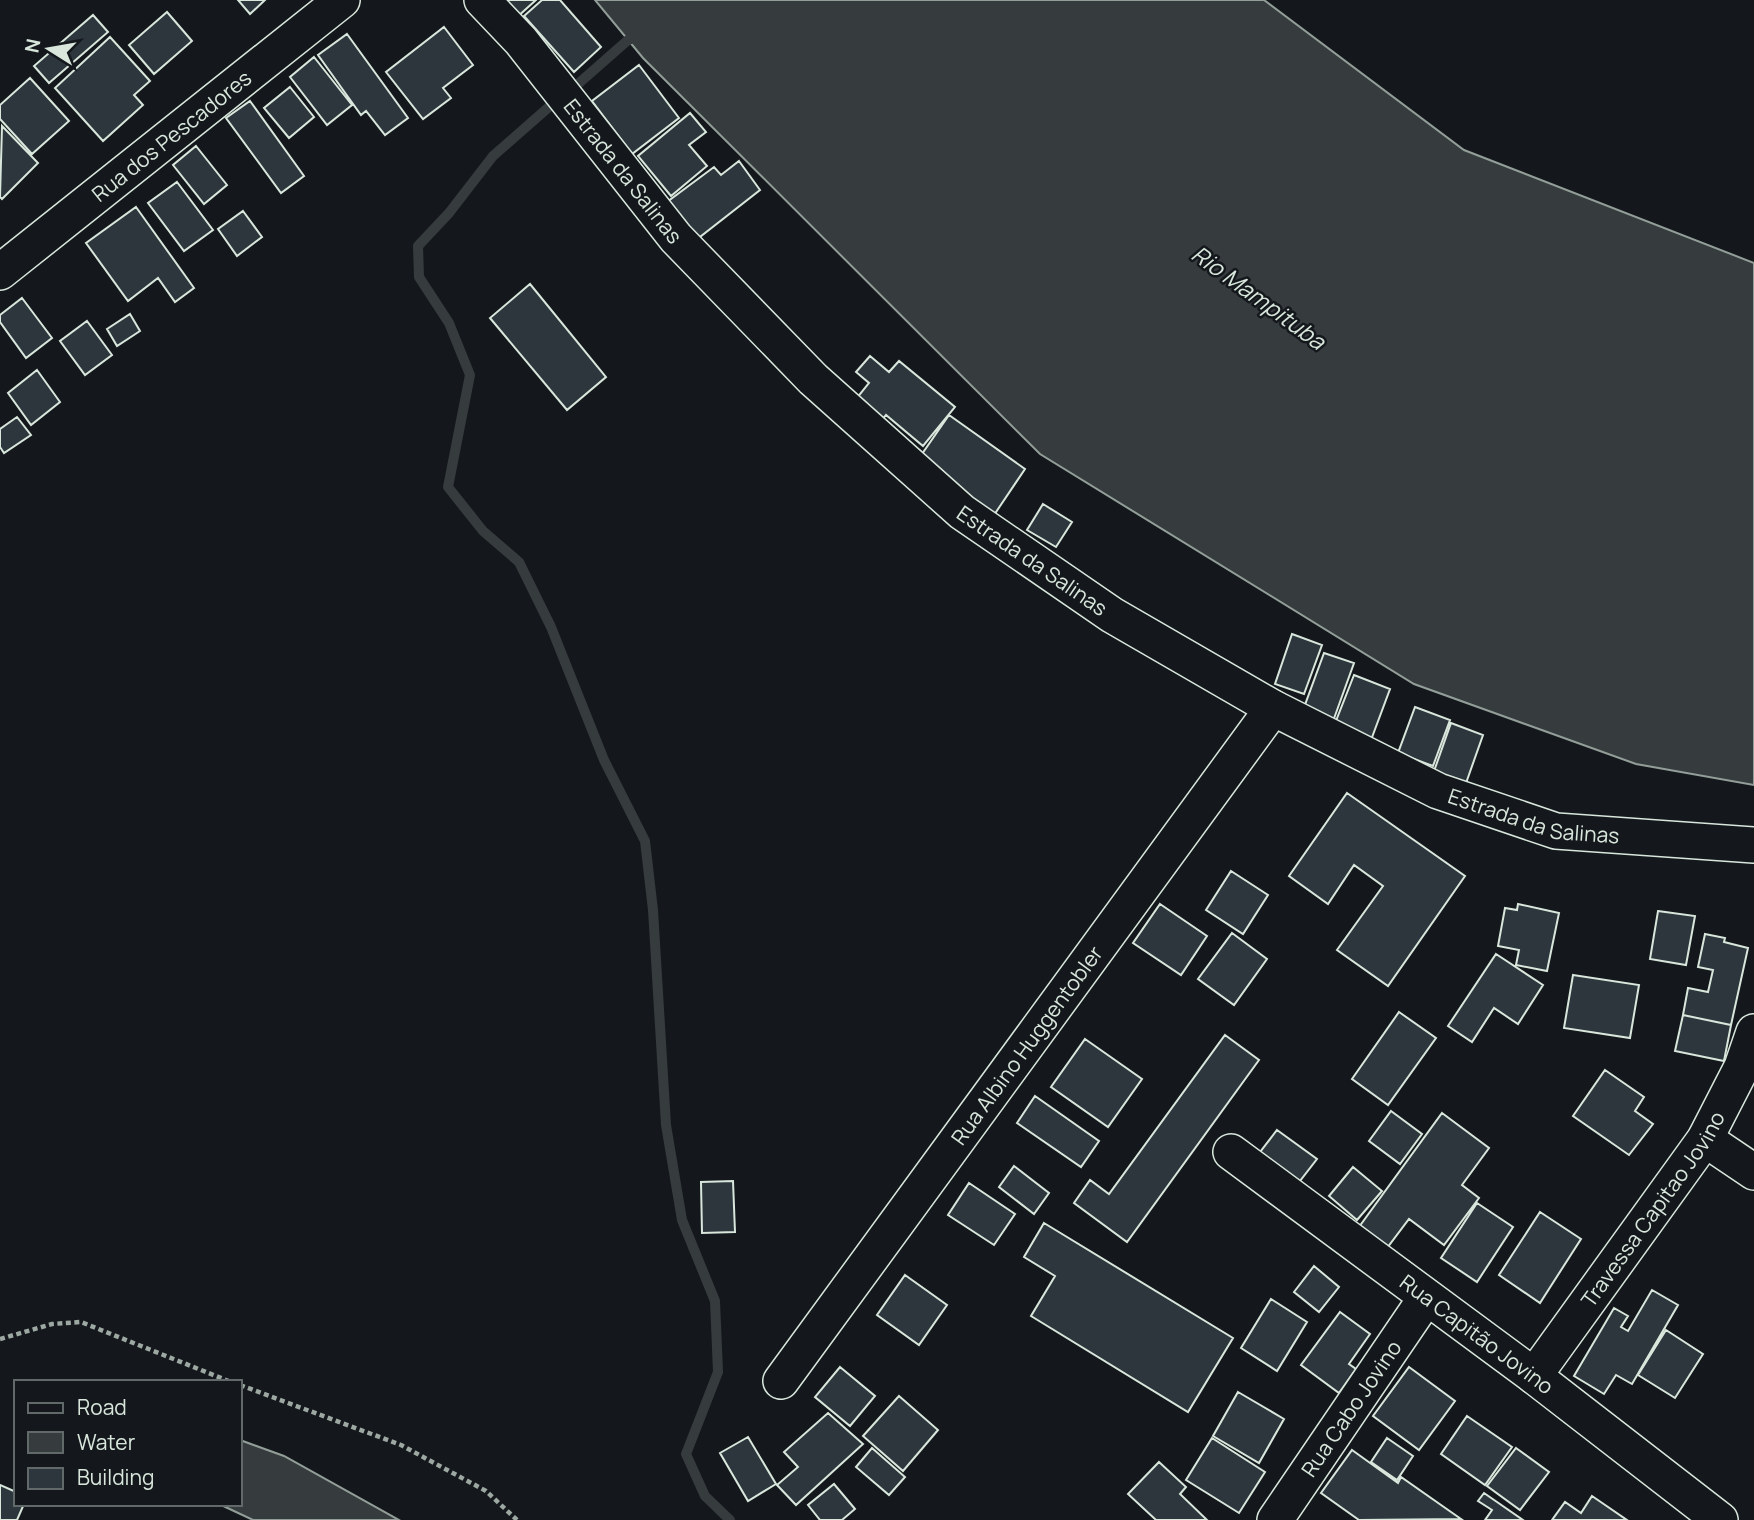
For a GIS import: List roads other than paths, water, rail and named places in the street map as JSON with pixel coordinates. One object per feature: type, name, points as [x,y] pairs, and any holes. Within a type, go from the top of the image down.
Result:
[{"type":"street","name":"Rua dos Pescadores","points":[[0,272],[342,0]]},
{"type":"street","name":"Estrada da Salinas","points":[[482,0],[521,41],[676,238],[813,379],[962,512],[1112,615],[1273,708],[1438,791],[1556,831],[1754,845]]},
{"type":"street","name":"Rua Albino Huggentobler","points":[[781,1381],[1273,708]]},
{"type":"street","name":"Travessa Capitao Jovino","points":[[1534,1376],[1705,1139],[1742,1067],[1754,1032]]},
{"type":"street","points":[[1705,1139],[1754,1172]]},
{"type":"street","name":"Rua Capitão Jovino","points":[[1231,1152],[1534,1376],[1717,1519]]},
{"type":"street","name":"Rua Cabo Jovino","points":[[1275,1520],[1426,1298]]},
{"type":"water","name":"Rio Mampituba","points":[[595,0],[1264,0],[1464,150],[1754,263],[1754,785],[1636,764],[1414,684],[1040,454],[643,58]]},
{"type":"water","points":[[242,1441],[284,1456],[399,1520],[253,1520],[223,1506],[242,1506]]},
{"type":"waterway","points":[[570,91],[628,40],[641,35]]},
{"type":"waterway","points":[[558,99],[493,156],[449,213],[418,246],[419,277],[449,323],[470,375],[448,487],[483,531],[519,562],[551,627],[604,760],[645,841],[653,910],[666,1125],[682,1220],[715,1301],[718,1372],[686,1454],[705,1496],[730,1520]]}]
